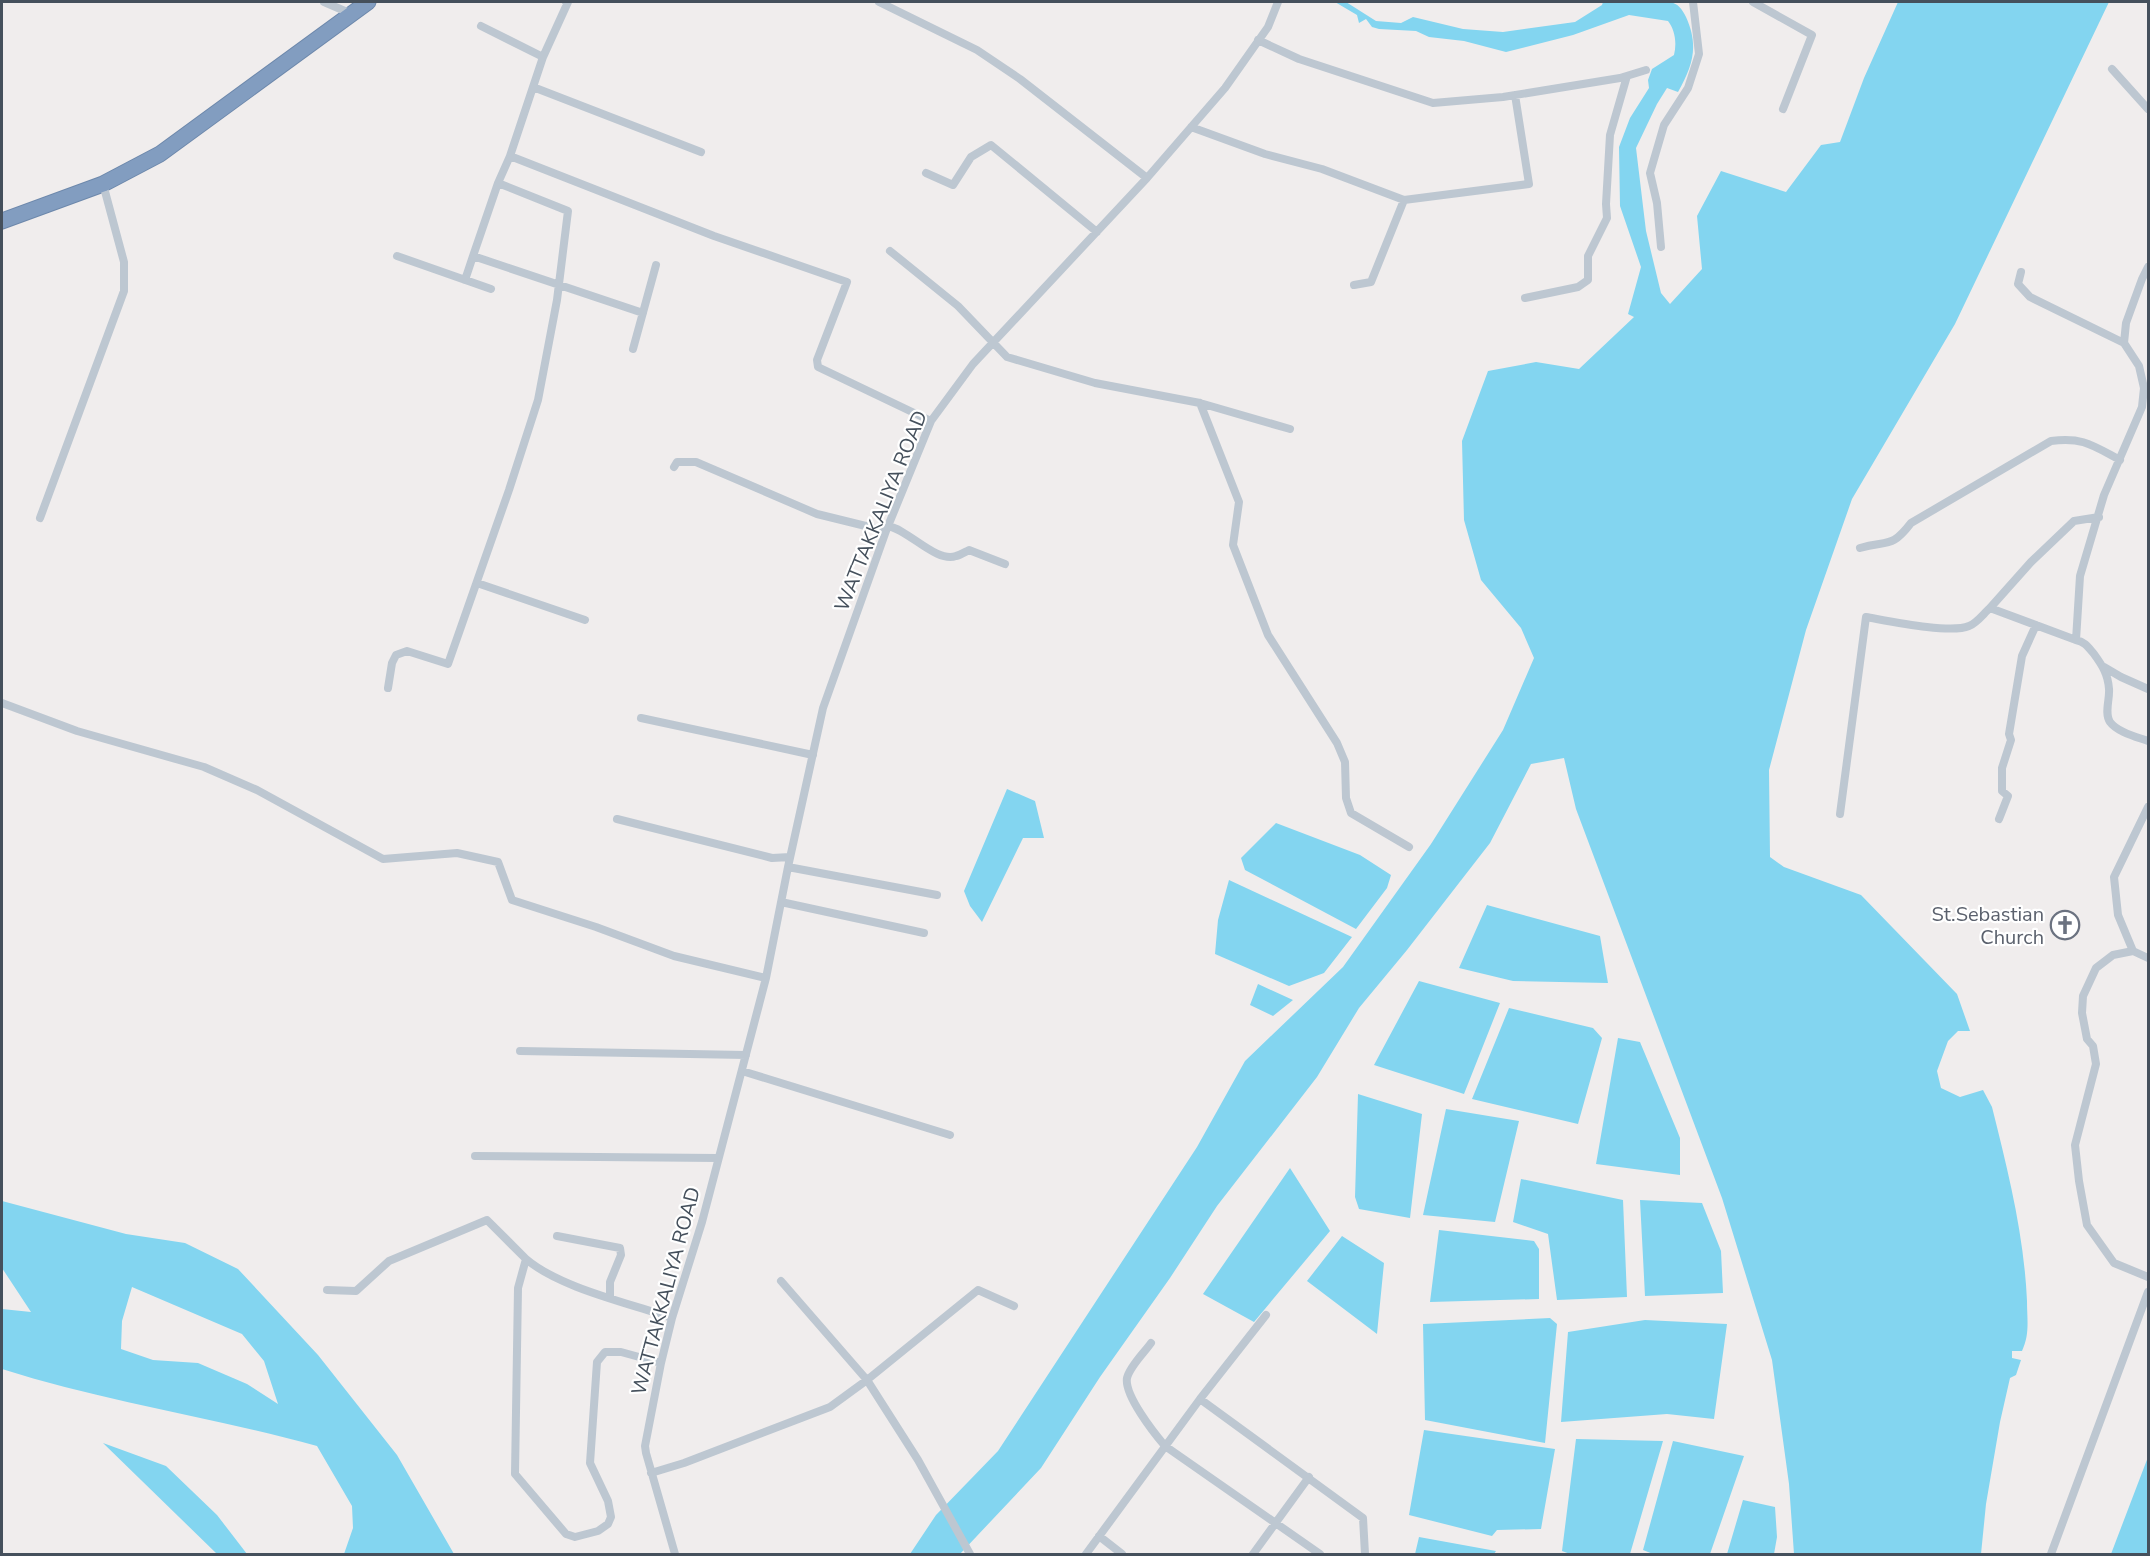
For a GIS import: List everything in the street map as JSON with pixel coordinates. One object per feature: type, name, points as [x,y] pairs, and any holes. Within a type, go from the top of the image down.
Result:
[{"type":"highway","points":[[2,221],[103,184],[160,154],[368,2]]},
{"type":"street","points":[[324,2],[352,14]]},
{"type":"street","points":[[465,280],[543,57],[568,2],[566,2]]},
{"type":"street","points":[[879,2],[986,56],[1053,104],[1147,178]]},
{"type":"street","points":[[1662,247],[1657,203],[1650,173],[1664,125],[1688,88],[1699,54],[1694,2]]},
{"type":"street","points":[[1754,2],[1812,35],[1783,109]]},
{"type":"street","name":"WATTAKKALIYA ROAD","points":[[675,1554],[645,1446],[661,1363],[672,1318],[702,1222],[766,978],[823,708],[887,529],[931,421],[973,364],[1147,178],[1225,88],[1268,27],[1276,5]]},
{"type":"street","points":[[481,26],[543,57]]},
{"type":"street","points":[[1258,40],[1299,59],[1432,103],[1515,95],[1624,77],[1646,70]]},
{"type":"street","points":[[2112,69],[2148,109]]},
{"type":"street","points":[[1525,298],[1578,287],[1588,280],[1588,256],[1607,218],[1610,135],[1624,77]]},
{"type":"street","points":[[533,87],[700,152]]},
{"type":"street","points":[[1191,127],[1264,154],[1322,169],[1404,200],[1528,184],[1515,95]]},
{"type":"street","points":[[926,173],[953,184],[971,157],[991,145],[1097,232]]},
{"type":"street","points":[[510,156],[714,236],[847,282],[817,360],[818,367],[931,421]]},
{"type":"street","points":[[388,688],[392,663],[396,656],[407,651],[448,664],[510,490],[538,400],[556,300],[568,211],[498,183]]},
{"type":"street","points":[[40,518],[124,291],[124,262],[103,184]]},
{"type":"street","points":[[1354,285],[1371,282],[1404,200]]},
{"type":"street","points":[[890,250],[958,306],[1007,357],[1095,383],[1200,403],[1290,429]]},
{"type":"street","points":[[397,256],[491,289]]},
{"type":"street","points":[[473,256],[643,314]]},
{"type":"street","points":[[633,349],[656,265]]},
{"type":"street","points":[[2124,344],[2126,323],[2148,267]]},
{"type":"street","points":[[2021,272],[2018,284],[2030,297],[2124,344],[2139,366],[2144,388],[2142,406],[2104,495],[2080,576],[2076,640]]},
{"type":"street","points":[[1200,403],[1239,502],[1233,544],[1268,635],[1337,743],[1345,762],[1346,798],[1351,813],[1410,847]]},
{"type":"street","points":[[1860,548],[1873,544],[1885,545],[1900,537],[1911,522],[2051,441],[2069,439],[2084,441],[2120,460]]},
{"type":"street","points":[[674,467],[677,462],[696,462],[817,514],[887,529],[896,528],[934,553],[950,557],[969,550],[1005,564]]},
{"type":"street","points":[[1840,814],[1866,617],[1923,626],[1954,628],[1970,626],[2074,521],[2099,517]]},
{"type":"street","points":[[477,583],[585,620]]},
{"type":"street","points":[[1990,608],[2084,642],[2104,667],[2148,689]]},
{"type":"street","points":[[1999,819],[2008,796],[2001,791],[2002,768],[2011,740],[2009,734],[2022,656],[2036,625]]},
{"type":"street","points":[[2104,667],[2109,689],[2109,720],[2117,727],[2148,741]]},
{"type":"street","points":[[2,703],[77,731],[204,767],[257,790],[383,860],[457,853],[498,861],[512,900],[596,927],[674,956],[766,978]]},
{"type":"street","points":[[641,718],[813,755]]},
{"type":"street","points":[[2133,951],[2118,915],[2114,877],[2148,807]]},
{"type":"street","points":[[617,819],[772,858],[790,857]]},
{"type":"street","points":[[788,867],[937,896]]},
{"type":"street","points":[[781,902],[924,933]]},
{"type":"street","points":[[2148,958],[2133,951],[2113,955],[2096,968],[2084,996],[2082,1013],[2087,1039],[2093,1046],[2096,1064],[2075,1145],[2088,1226],[2112,1260],[2148,1276]]},
{"type":"street","points":[[520,1051],[746,1055]]},
{"type":"street","points":[[742,1071],[950,1135]]},
{"type":"street","points":[[475,1156],[718,1158]]},
{"type":"street","points":[[327,1290],[356,1291],[389,1261],[487,1220],[539,1270],[562,1281],[672,1318]]},
{"type":"street","points":[[556,1236],[620,1248],[621,1255],[610,1282],[610,1297]]},
{"type":"street","points":[[525,1258],[518,1288],[515,1474],[566,1534],[575,1537],[598,1531],[608,1524],[611,1517],[608,1501],[590,1463],[597,1362],[605,1352],[621,1352],[661,1363]]},
{"type":"street","points":[[781,1281],[867,1380],[918,1460],[970,1554]]},
{"type":"street","points":[[651,1473],[684,1463],[830,1407],[978,1290],[1014,1306]]},
{"type":"street","points":[[2051,1554],[2148,1292]]},
{"type":"street","points":[[1086,1554],[1200,1399],[1266,1314]]},
{"type":"street","points":[[1151,1343],[1128,1374],[1127,1386],[1150,1428],[1166,1446],[1320,1554]]},
{"type":"street","points":[[1200,1399],[1363,1518],[1365,1554]]},
{"type":"street","points":[[1253,1554],[1309,1477]]},
{"type":"street","points":[[1099,1536],[1122,1554]]},
{"type":"water","points":[[1661,1],[1679,7],[1690,27],[1693,46],[1691,64],[1678,92],[1667,88],[1636,148],[1646,231],[1661,293],[1670,304],[1702,269],[1697,216],[1721,171],[1786,192],[1821,145],[1840,142],[1864,78],[1898,2],[2109,2],[1955,324],[1852,499],[1806,630],[1769,770],[1770,857],[1784,867],[1861,895],[1957,994],[1970,1031],[1958,1031],[1948,1041],[1937,1071],[1941,1088],[1960,1097],[1983,1090],[1992,1107],[2023,1251],[2027,1327],[2022,1351],[2012,1351],[2012,1358],[2021,1360],[2016,1375],[2010,1378],[2000,1422],[1986,1504],[1981,1554],[1794,1554],[1789,1484],[1772,1360],[1722,1198],[1576,809],[1564,758],[1531,764],[1490,843],[1359,1008],[1317,1077],[1217,1206],[1041,1468],[960,1554],[910,1554],[936,1515],[998,1451],[1197,1147],[1245,1061],[1343,967],[1431,844],[1503,730],[1534,658],[1521,628],[1481,580],[1464,520],[1462,441],[1488,371],[1536,362],[1579,369],[1634,317],[1628,314],[1641,267],[1620,206],[1619,147],[1630,118],[1649,88],[1648,80],[1652,69],[1674,55],[1675,37],[1668,21],[1629,15],[1573,35],[1506,52],[1464,41],[1429,37],[1416,31],[1372,27],[1366,19],[1359,23],[1357,15],[1335,2],[1346,2],[1376,21],[1401,23],[1413,17],[1463,29],[1503,32],[1575,22],[1602,5],[1603,2]]},
{"type":"water","points":[[1007,789],[1035,801],[1044,838],[1023,838],[982,922],[970,906],[964,891]]},
{"type":"water","points":[[1276,823],[1360,855],[1391,875],[1387,888],[1356,929],[1245,870],[1241,858]]},
{"type":"water","points":[[1229,880],[1352,937],[1324,973],[1289,986],[1215,954],[1218,920]]},
{"type":"water","points":[[1487,905],[1600,936],[1608,983],[1513,981],[1459,968]]},
{"type":"water","points":[[1419,981],[1500,1003],[1464,1094],[1374,1065]]},
{"type":"water","points":[[1258,984],[1293,1000],[1273,1016],[1250,1005]]},
{"type":"water","points":[[1509,1008],[1593,1028],[1602,1038],[1578,1124],[1472,1099]]},
{"type":"water","points":[[1618,1038],[1640,1042],[1680,1138],[1680,1175],[1596,1164]]},
{"type":"water","points":[[1358,1094],[1422,1114],[1410,1218],[1359,1209],[1355,1197]]},
{"type":"water","points":[[1446,1109],[1519,1121],[1495,1222],[1423,1215]]},
{"type":"water","points":[[1290,1168],[1330,1231],[1254,1322],[1203,1294]]},
{"type":"water","points":[[1521,1179],[1623,1200],[1627,1297],[1557,1300],[1548,1234],[1513,1222]]},
{"type":"water","points":[[1640,1200],[1702,1203],[1721,1251],[1723,1293],[1645,1296]]},
{"type":"water","points":[[2,1201],[126,1234],[185,1243],[238,1269],[318,1355],[397,1455],[454,1554],[344,1554],[353,1528],[352,1506],[317,1446],[80,1391],[2,1369],[2,1309],[31,1312],[2,1268]],"holes":[[[132,1287],[242,1334],[264,1361],[278,1404],[247,1384],[198,1363],[153,1360],[121,1349],[122,1321]]]},
{"type":"water","points":[[1439,1230],[1534,1241],[1539,1249],[1539,1299],[1430,1302]]},
{"type":"water","points":[[1342,1236],[1384,1263],[1377,1334],[1307,1281]]},
{"type":"water","points":[[1550,1318],[1557,1324],[1545,1443],[1425,1420],[1423,1324]]},
{"type":"water","points":[[1645,1320],[1727,1324],[1714,1419],[1667,1414],[1561,1422],[1568,1332]]},
{"type":"water","points":[[1424,1430],[1555,1449],[1541,1529],[1497,1530],[1492,1536],[1409,1515]]},
{"type":"water","points":[[1576,1439],[1663,1441],[1630,1554],[1570,1554],[1562,1551]]},
{"type":"water","points":[[1673,1441],[1744,1456],[1710,1554],[1653,1554],[1643,1550]]},
{"type":"water","points":[[103,1443],[166,1466],[217,1515],[247,1554],[217,1554]]},
{"type":"water","points":[[2148,1457],[2148,1554],[2111,1554]]},
{"type":"water","points":[[1743,1500],[1775,1507],[1777,1537],[1774,1554],[1727,1554]]},
{"type":"water","points":[[1419,1537],[1496,1551],[1494,1554],[1415,1554]]},
{"type":"place","name":"St.Sebastian Church","points":[[2065,925]]}]
